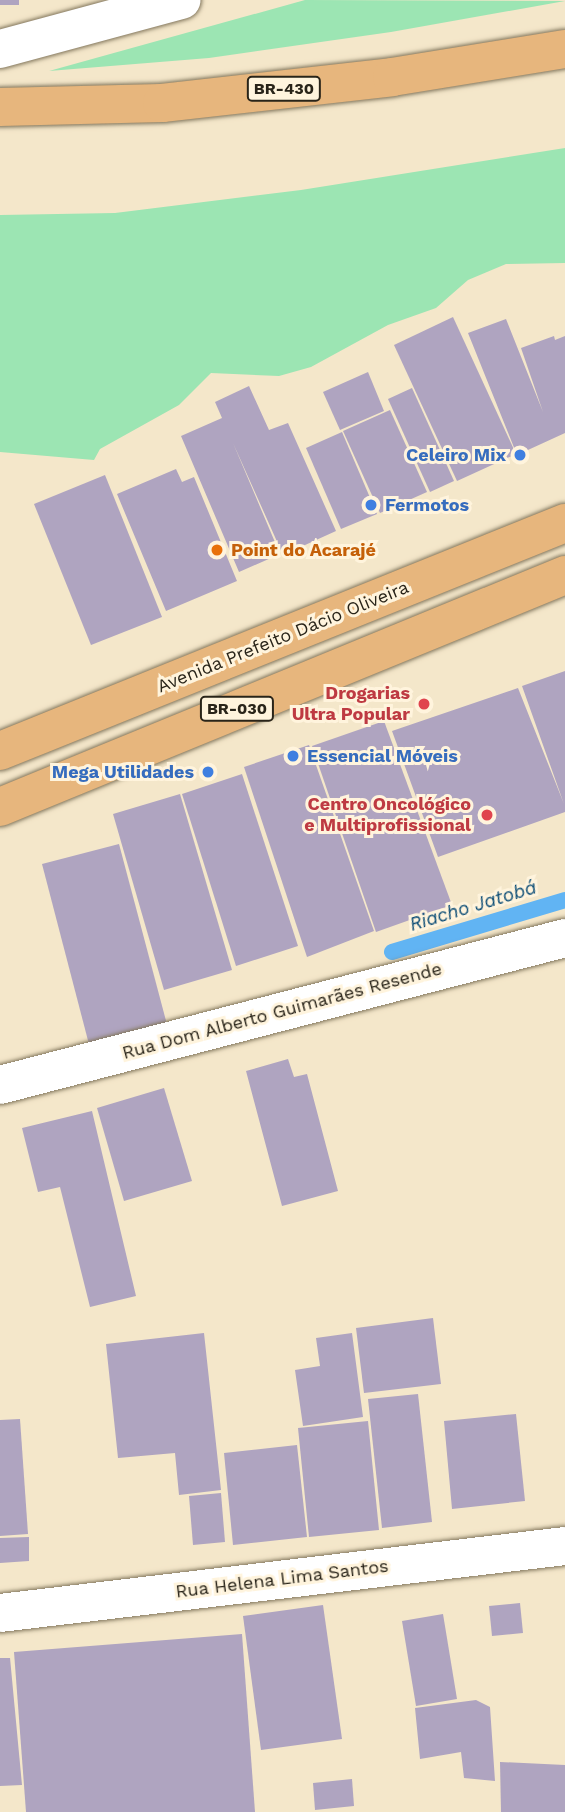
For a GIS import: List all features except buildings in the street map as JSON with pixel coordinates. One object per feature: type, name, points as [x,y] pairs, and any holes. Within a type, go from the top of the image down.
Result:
[{"type":"main road","name":"BR-430","points":[[0,107],[162,103],[392,77],[565,49]]},
{"type":"main road","name":"Avenida Prefeito Dácio Oliveira","points":[[0,751],[565,523]]},
{"type":"main road","name":"BR-030","points":[[0,807],[565,575]]},
{"type":"street","points":[[0,49],[181,0]]},
{"type":"street","name":"Rua Dom Alberto Guimarães Resende","points":[[0,1085],[565,938]]},
{"type":"street","name":"Rua Helena Lima Santos","points":[[0,1613],[565,1546]]},
{"type":"green space","points":[[305,0],[565,1],[391,32],[209,58],[49,71]]},
{"type":"green space","points":[[565,148],[565,263],[506,264],[468,280],[436,308],[388,325],[311,367],[279,376],[211,373],[179,405],[100,449],[94,460],[0,452],[0,215],[115,213],[301,190]]},
{"type":"waterway","name":"Riacho Jatobá","points":[[392,952],[565,900]]},
{"type":"place","name":"Celeiro Mix","points":[[520,455]]},
{"type":"place","name":"Fermotos","points":[[371,505]]},
{"type":"place","name":"Point do Acarajé","points":[[217,550]]},
{"type":"place","name":"Drogarias Ultra Popular","points":[[424,704]]},
{"type":"place","name":"Essencial Móveis","points":[[293,756]]},
{"type":"place","name":"Mega Utilidades","points":[[208,772]]},
{"type":"place","name":"Centro Oncológico e Multiprofissional","points":[[487,815]]}]
